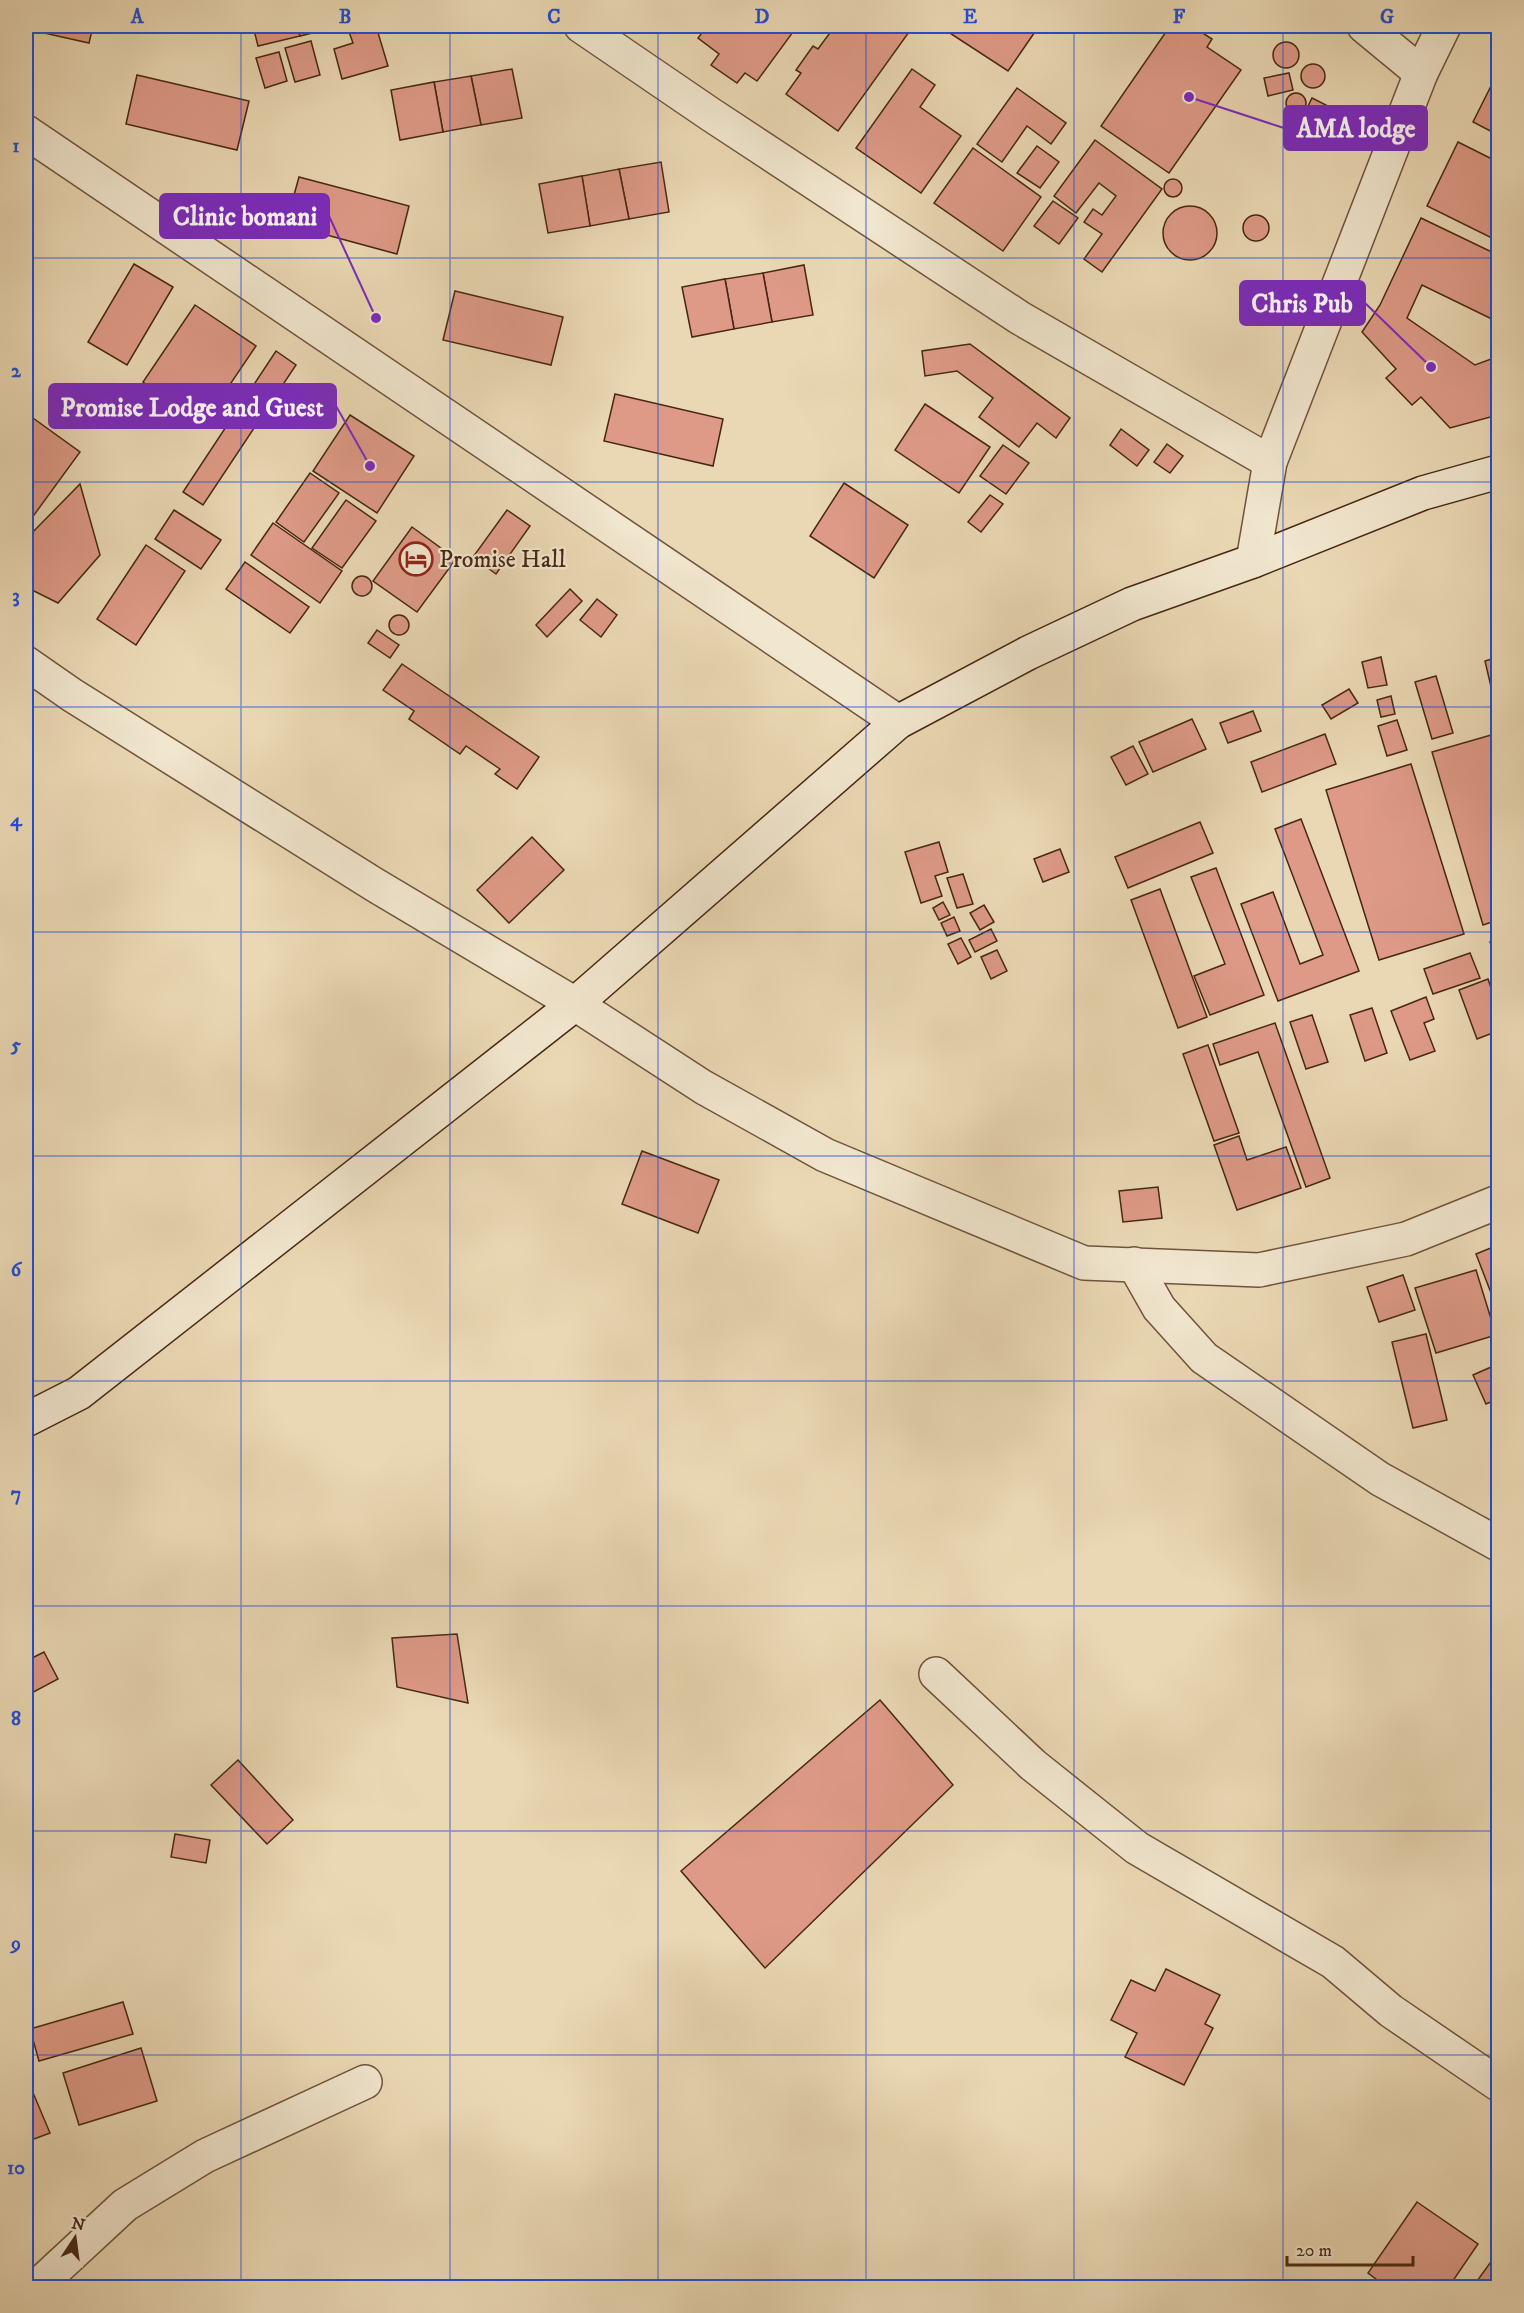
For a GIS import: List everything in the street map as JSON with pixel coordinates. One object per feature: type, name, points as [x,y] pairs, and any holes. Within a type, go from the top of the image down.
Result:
[{"type":"street","points":[[580,26],[1020,318],[1270,462]]},
{"type":"street","points":[[1364,26],[1422,73]]},
{"type":"street","points":[[1252,561],[1270,462],[1422,73],[1444,26]]},
{"type":"street","points":[[26,132],[898,723]]},
{"type":"street","points":[[26,1420],[79,1393],[575,1004],[898,723],[1028,653],[1132,604],[1252,561],[1423,493],[1498,472]]},
{"type":"street","points":[[26,663],[82,702],[375,885],[575,1004],[703,1087],[825,1155],[1084,1263],[1259,1269],[1406,1239],[1498,1202]]},
{"type":"street","points":[[1134,1264],[1160,1308],[1204,1358],[1380,1479],[1498,1544]]},
{"type":"street","points":[[936,1674],[1033,1765],[1137,1848],[1333,1962],[1391,2011],[1498,2084]]},
{"type":"street","points":[[39,2283],[125,2205],[205,2156],[365,2082]]},
{"type":"building","points":[[26,26],[93,26],[89,43],[26,29]]},
{"type":"building","points":[[253,26],[297,26],[300,36],[258,46]]},
{"type":"building","points":[[297,26],[337,26],[337,27],[300,36]]},
{"type":"building","points":[[376,26],[388,66],[342,79],[334,49],[353,43],[349,32]]},
{"type":"building","points":[[707,26],[785,26],[793,32],[757,81],[745,73],[737,83],[711,65],[719,54],[698,38]]},
{"type":"building","points":[[835,26],[900,26],[909,32],[838,131],[786,94],[801,73],[796,70],[813,46],[818,49]]},
{"type":"building","points":[[939,26],[998,27],[1039,26],[1008,71]]},
{"type":"building","points":[[1170,26],[1192,26],[1212,39],[1207,47],[1241,70],[1169,173],[1101,126]]},
{"type":"building","points":[[311,41],[320,75],[295,82],[285,48]]},
{"type":"building","points":[[1286,42],[1295,46],[1299,55],[1295,64],[1286,68],[1277,64],[1273,55],[1277,46]]},
{"type":"building","points":[[279,52],[287,81],[265,88],[256,58]]},
{"type":"building","points":[[1313,64],[1321,68],[1325,76],[1321,84],[1313,88],[1305,84],[1301,76],[1305,68]]},
{"type":"building","points":[[512,69],[522,118],[481,125],[471,76]]},
{"type":"building","points":[[912,69],[935,85],[920,107],[961,136],[921,193],[856,148]]},
{"type":"building","points":[[1498,72],[1498,135],[1473,122]]},
{"type":"building","points":[[1289,73],[1293,90],[1268,96],[1264,78]]},
{"type":"building","points":[[137,75],[249,101],[237,150],[126,124]]},
{"type":"building","points":[[471,76],[481,125],[443,132],[434,82]]},
{"type":"building","points":[[434,82],[443,132],[400,140],[391,90]]},
{"type":"building","points":[[1017,88],[1066,123],[1051,144],[1027,126],[1002,162],[977,144]]},
{"type":"building","points":[[1296,93],[1303,96],[1306,103],[1303,110],[1296,113],[1289,110],[1286,103],[1289,96]]},
{"type":"building","points":[[1312,98],[1328,106],[1307,146],[1292,139]]},
{"type":"building","points":[[1095,140],[1162,189],[1102,272],[1084,259],[1102,234],[1084,222],[1093,209],[1102,215],[1116,196],[1099,183],[1076,213],[1054,196]]},
{"type":"building","points":[[1458,142],[1498,162],[1498,241],[1427,206]]},
{"type":"building","points":[[1037,146],[1059,162],[1040,188],[1017,173]]},
{"type":"building","points":[[973,148],[1041,197],[1003,251],[934,203]]},
{"type":"building","points":[[661,162],[669,212],[629,219],[619,169]]},
{"type":"building","points":[[619,169],[629,219],[590,226],[582,176]]},
{"type":"building","points":[[582,176],[590,226],[548,233],[539,184]]},
{"type":"building","points":[[299,177],[409,206],[397,254],[286,224]]},
{"type":"building","points":[[1169,179],[1177,179],[1182,184],[1180,195],[1169,197],[1164,192],[1164,184]]},
{"type":"building","points":[[1053,201],[1078,218],[1059,244],[1034,226]]},
{"type":"building","points":[[1185,206],[1195,206],[1205,210],[1213,218],[1217,233],[1213,248],[1205,256],[1195,260],[1185,260],[1175,256],[1167,248],[1163,238],[1163,228],[1167,218],[1175,210]]},
{"type":"building","points":[[1256,215],[1265,219],[1269,228],[1265,237],[1256,241],[1247,237],[1243,228],[1247,219]]},
{"type":"building","points":[[1421,218],[1498,255],[1498,322],[1422,285],[1407,318],[1475,365],[1494,358],[1498,350],[1498,415],[1450,428],[1421,397],[1412,405],[1386,378],[1396,369],[1362,332],[1380,305]]},
{"type":"building","points":[[134,264],[173,287],[127,365],[88,342]]},
{"type":"building","points":[[804,265],[813,315],[772,322],[763,273]]},
{"type":"building","points":[[763,273],[772,322],[734,329],[725,279]]},
{"type":"building","points":[[725,279],[734,329],[692,337],[682,287]]},
{"type":"building","points":[[455,291],[563,317],[551,365],[443,340]]},
{"type":"building","points":[[195,305],[256,346],[204,423],[143,382]]},
{"type":"building","points":[[970,344],[1070,418],[1056,438],[1037,423],[1019,447],[979,417],[993,398],[957,371],[925,376],[922,351]]},
{"type":"building","points":[[276,351],[296,365],[203,505],[183,492]]},
{"type":"building","points":[[615,394],[723,419],[713,466],[604,441]]},
{"type":"building","points":[[925,404],[990,447],[959,493],[895,450]]},
{"type":"building","points":[[26,413],[80,452],[34,515],[26,509]]},
{"type":"building","points":[[350,415],[414,456],[377,513],[313,471]]},
{"type":"building","points":[[1121,429],[1149,450],[1137,466],[1110,445]]},
{"type":"building","points":[[1167,444],[1183,456],[1170,473],[1154,462]]},
{"type":"building","points":[[1003,445],[1029,463],[1006,494],[980,476]]},
{"type":"building","points":[[310,473],[339,493],[304,542],[276,522]]},
{"type":"building","points":[[844,483],[908,525],[874,578],[810,536]]},
{"type":"building","points":[[80,484],[100,555],[58,603],[26,587],[26,539]]},
{"type":"building","points":[[990,495],[1003,504],[981,532],[968,522]]},
{"type":"building","points":[[346,500],[376,521],[342,568],[312,548]]},
{"type":"building","points":[[174,510],[221,540],[201,569],[155,539]]},
{"type":"building","points":[[507,510],[530,526],[496,574],[473,557]]},
{"type":"building","points":[[273,523],[342,571],[320,603],[251,555]]},
{"type":"building","points":[[412,527],[456,559],[417,612],[373,581]]},
{"type":"building","points":[[146,545],[185,571],[136,645],[97,619]]},
{"type":"building","points":[[245,562],[309,607],[290,633],[226,589]]},
{"type":"building","points":[[362,576],[369,579],[372,586],[369,593],[362,596],[355,593],[352,586],[355,579]]},
{"type":"building","points":[[570,589],[582,601],[547,637],[536,625]]},
{"type":"building","points":[[597,599],[617,615],[601,637],[580,620]]},
{"type":"building","points":[[395,615],[403,615],[409,621],[409,629],[403,635],[395,635],[389,629],[389,621]]},
{"type":"building","points":[[377,630],[399,645],[390,658],[368,643]]},
{"type":"building","points":[[1381,657],[1387,685],[1368,688],[1362,662]]},
{"type":"building","points":[[1498,657],[1498,703],[1495,704],[1485,661]]},
{"type":"building","points":[[402,664],[539,757],[517,789],[495,774],[500,769],[466,746],[460,754],[409,719],[414,711],[383,690]]},
{"type":"building","points":[[1436,676],[1453,733],[1432,739],[1415,682]]},
{"type":"building","points":[[1349,689],[1358,703],[1331,719],[1322,705]]},
{"type":"building","points":[[1391,696],[1395,714],[1381,717],[1377,700]]},
{"type":"building","points":[[1253,711],[1261,731],[1228,743],[1220,723]]},
{"type":"building","points":[[1192,719],[1206,749],[1153,772],[1139,742]]},
{"type":"building","points":[[1397,720],[1407,750],[1387,756],[1378,726]]},
{"type":"building","points":[[1498,733],[1498,920],[1483,925],[1432,752]]},
{"type":"building","points":[[1325,734],[1336,764],[1262,792],[1251,762]]},
{"type":"building","points":[[1133,746],[1148,774],[1126,785],[1111,757]]},
{"type":"building","points":[[1411,764],[1464,934],[1379,960],[1326,790]]},
{"type":"building","points":[[1301,819],[1359,971],[1278,1001],[1241,904],[1273,892],[1300,964],[1323,955],[1275,829]]},
{"type":"building","points":[[1200,822],[1213,853],[1128,888],[1115,857]]},
{"type":"building","points":[[532,837],[564,870],[509,923],[477,890]]},
{"type":"building","points":[[939,842],[948,872],[935,876],[942,896],[921,903],[905,852]]},
{"type":"building","points":[[1060,849],[1069,872],[1043,882],[1034,859]]},
{"type":"building","points":[[1216,868],[1264,995],[1210,1015],[1194,976],[1225,964],[1191,877]]},
{"type":"building","points":[[963,874],[973,904],[957,908],[947,878]]},
{"type":"building","points":[[1160,889],[1207,1017],[1178,1028],[1131,900]]},
{"type":"building","points":[[943,902],[950,915],[939,920],[933,908]]},
{"type":"building","points":[[984,905],[994,922],[980,930],[970,913]]},
{"type":"building","points":[[954,917],[960,931],[947,936],[941,923]]},
{"type":"building","points":[[991,929],[997,941],[975,952],[969,940]]},
{"type":"building","points":[[961,938],[971,957],[958,964],[948,944]]},
{"type":"building","points":[[1498,939],[1498,965],[1490,942]]},
{"type":"building","points":[[997,950],[1007,971],[991,979],[981,957]]},
{"type":"building","points":[[1470,953],[1480,978],[1433,994],[1424,969]]},
{"type":"building","points":[[1488,979],[1498,1008],[1498,1031],[1477,1039],[1459,990]]},
{"type":"building","points":[[1426,997],[1434,1019],[1424,1023],[1435,1051],[1410,1060],[1391,1011]]},
{"type":"building","points":[[1372,1008],[1387,1053],[1365,1061],[1350,1015]]},
{"type":"building","points":[[1312,1015],[1328,1062],[1306,1069],[1290,1022]]},
{"type":"building","points":[[1275,1023],[1330,1178],[1306,1187],[1258,1052],[1220,1065],[1213,1044]]},
{"type":"building","points":[[1208,1045],[1239,1133],[1214,1141],[1183,1054]]},
{"type":"building","points":[[1239,1136],[1247,1160],[1286,1147],[1301,1188],[1237,1210],[1214,1145]]},
{"type":"building","points":[[642,1151],[719,1180],[698,1233],[622,1204]]},
{"type":"building","points":[[1158,1187],[1162,1218],[1123,1222],[1119,1191]]},
{"type":"building","points":[[1498,1245],[1498,1311],[1476,1254]]},
{"type":"building","points":[[1476,1270],[1496,1335],[1436,1353],[1415,1288]]},
{"type":"building","points":[[1403,1275],[1415,1310],[1379,1322],[1367,1287]]},
{"type":"building","points":[[1426,1334],[1447,1420],[1413,1428],[1392,1342]]},
{"type":"building","points":[[1498,1364],[1498,1399],[1486,1404],[1473,1375]]},
{"type":"building","points":[[457,1634],[468,1703],[397,1687],[392,1638]]},
{"type":"building","points":[[44,1652],[58,1679],[26,1696],[26,1661]]},
{"type":"building","points":[[880,1700],[953,1785],[765,1968],[681,1871]]},
{"type":"building","points":[[238,1760],[293,1820],[267,1844],[211,1785]]},
{"type":"building","points":[[175,1834],[210,1840],[206,1863],[171,1857]]},
{"type":"building","points":[[1166,1969],[1220,1995],[1205,2024],[1213,2028],[1184,2085],[1125,2057],[1137,2033],[1111,2020],[1131,1980],[1155,1991]]},
{"type":"building","points":[[123,2002],[133,2034],[39,2061],[30,2029]]},
{"type":"building","points":[[141,2048],[157,2101],[79,2125],[63,2073]]},
{"type":"building","points":[[26,2076],[50,2133],[26,2142]]},
{"type":"building","points":[[1417,2202],[1478,2244],[1448,2288],[1388,2288],[1368,2273]]},
{"type":"building","points":[[1498,2252],[1498,2288],[1472,2288]]},
{"type":"place","name":"AMA lodge","points":[[1189,97]]},
{"type":"place","name":"Clinic bomani","points":[[376,318]]},
{"type":"place","name":"Chris Pub","points":[[1431,367]]},
{"type":"place","name":"Promise Lodge and Guest","points":[[370,466]]},
{"type":"place","name":"Promise Hall","points":[[416,559]]}]
